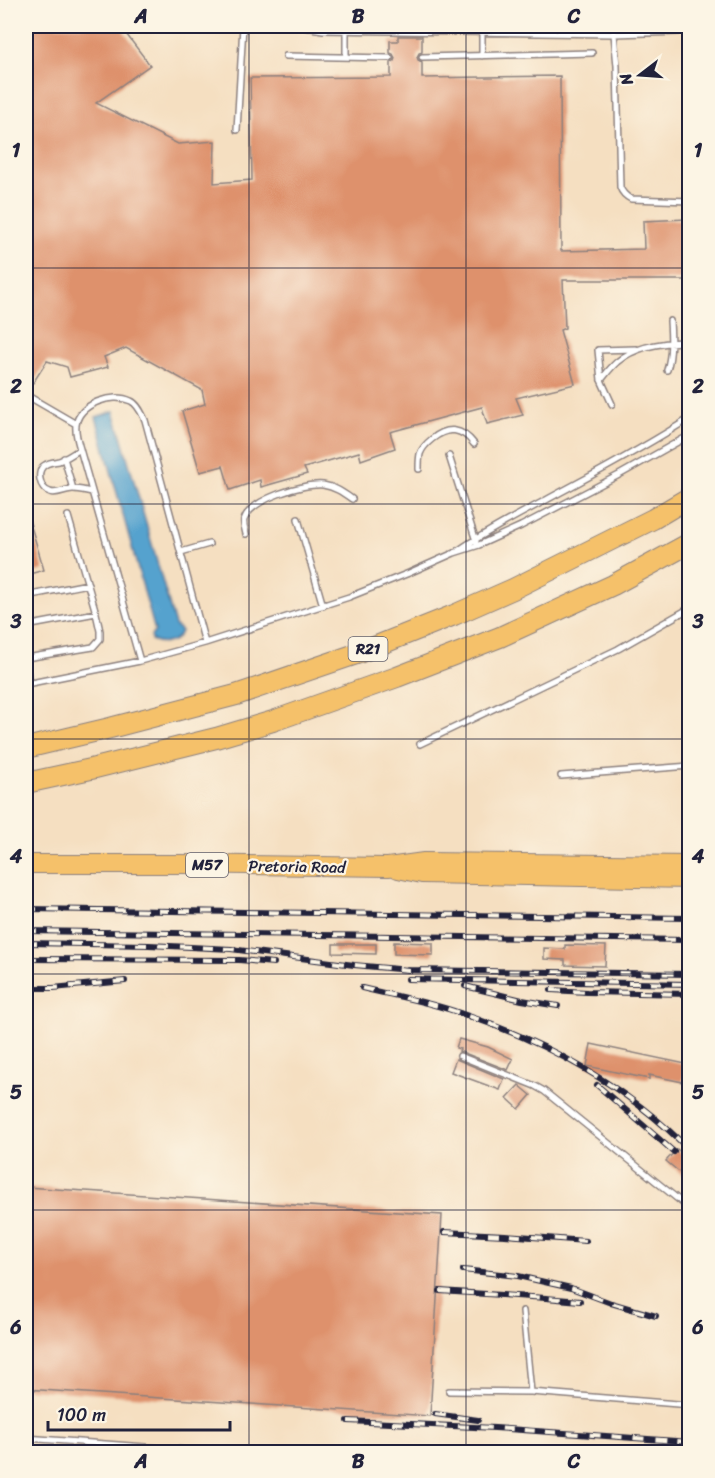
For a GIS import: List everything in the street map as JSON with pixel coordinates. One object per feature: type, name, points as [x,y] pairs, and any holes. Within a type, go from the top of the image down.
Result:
[{"type":"highway","name":"R21","points":[[26,748],[236,694],[359,653],[513,589],[653,519],[690,497]]},
{"type":"highway","name":"R21","points":[[26,783],[174,749],[235,732],[398,677],[500,637],[613,585],[690,543]]},
{"type":"main road","name":"Pretoria Road","points":[[26,864],[388,867],[424,862],[690,865]]},
{"type":"main road","name":"Pretoria Road","points":[[388,867],[422,874],[690,879]]},
{"type":"lane","points":[[237,130],[243,26]]},
{"type":"lane","points":[[298,26],[346,31],[614,34],[679,32]]},
{"type":"lane","points":[[614,26],[621,191],[631,199],[690,201]]},
{"type":"lane","points":[[346,31],[346,57]]},
{"type":"lane","points":[[482,32],[482,56]]},
{"type":"lane","points":[[422,57],[592,53]]},
{"type":"lane","points":[[286,56],[390,58]]},
{"type":"lane","points":[[667,370],[671,342],[670,321]]},
{"type":"lane","points":[[612,404],[601,380],[598,350],[638,349],[671,342],[690,342]]},
{"type":"lane","points":[[601,380],[617,362],[638,349]]},
{"type":"lane","points":[[26,395],[76,424]]},
{"type":"lane","points":[[140,661],[76,431],[78,418],[86,408],[102,400],[117,398],[131,401],[145,420],[205,643]]},
{"type":"lane","points":[[454,553],[475,539],[633,453],[690,418]]},
{"type":"lane","points":[[419,469],[420,455],[426,443],[439,433],[448,429],[462,433],[474,444]]},
{"type":"lane","points":[[26,664],[27,684],[140,661],[323,606],[478,545],[558,507],[690,435]]},
{"type":"lane","points":[[80,449],[42,467],[39,474],[40,480],[45,490],[51,493],[73,489],[92,492]]},
{"type":"lane","points":[[449,456],[478,545]]},
{"type":"lane","points":[[64,458],[73,489]]},
{"type":"lane","points":[[246,534],[245,517],[261,501],[279,494],[320,485],[338,489],[352,499]]},
{"type":"lane","points":[[26,658],[93,647],[100,639],[96,613],[68,516]]},
{"type":"lane","points":[[298,519],[323,606]]},
{"type":"lane","points":[[181,552],[209,544]]},
{"type":"lane","points":[[26,596],[88,584]]},
{"type":"lane","points":[[420,744],[618,649],[690,608]]},
{"type":"lane","points":[[26,626],[96,613]]},
{"type":"lane","points":[[561,776],[690,766]]},
{"type":"lane","points":[[460,1056],[544,1091],[690,1209]]},
{"type":"lane","points":[[522,1311],[531,1392]]},
{"type":"lane","points":[[449,1391],[531,1392],[690,1405]]},
{"type":"lane","points":[[26,1438],[211,1452]]},
{"type":"water","points":[[114,411],[175,625],[181,631],[176,639],[169,642],[160,643],[151,640],[155,631],[96,417]]},
{"type":"building","points":[[26,26],[120,26],[150,65],[96,103],[178,144],[215,141],[214,183],[252,180],[250,78],[391,77],[391,63],[395,58],[390,53],[390,41],[398,41],[398,36],[422,36],[422,52],[417,57],[422,62],[422,78],[560,76],[561,251],[644,249],[643,221],[687,219],[688,228],[690,228],[690,280],[563,280],[565,328],[560,330],[575,384],[516,398],[523,415],[487,424],[482,407],[390,432],[395,448],[361,460],[359,452],[304,468],[307,474],[261,487],[260,480],[230,490],[223,466],[200,472],[182,411],[205,404],[202,390],[126,348],[104,357],[108,367],[70,377],[67,367],[47,361],[33,383],[26,381]]},
{"type":"building","points":[[28,516],[44,570],[26,575],[26,517]]},
{"type":"building","points":[[394,942],[433,943],[433,955],[394,954]]},
{"type":"building","points":[[333,944],[376,944],[376,954],[333,953]]},
{"type":"building","points":[[565,945],[606,946],[605,966],[565,965],[565,960],[544,959],[544,948],[565,949]]},
{"type":"building","points":[[459,1039],[488,1047],[513,1059],[508,1070],[459,1051],[460,1049],[456,1048]]},
{"type":"building","points":[[591,1044],[686,1064],[683,1082],[649,1075],[649,1079],[587,1066]]},
{"type":"building","points":[[456,1059],[504,1079],[500,1090],[451,1072]]},
{"type":"building","points":[[519,1085],[531,1095],[519,1109],[507,1098]]},
{"type":"building","points":[[677,1149],[690,1160],[690,1181],[666,1161]]},
{"type":"building","points":[[26,1187],[442,1215],[430,1416],[26,1389]]},
{"type":"railway","points":[[26,909],[690,918]]},
{"type":"railway","points":[[26,931],[690,940]]},
{"type":"railway","points":[[26,943],[231,949],[409,970],[690,974]]},
{"type":"railway","points":[[26,959],[239,960],[274,963]]},
{"type":"railway","points":[[408,979],[690,984]]},
{"type":"railway","points":[[26,988],[53,988],[125,981]]},
{"type":"railway","points":[[465,986],[558,1006]]},
{"type":"railway","points":[[362,988],[424,1002],[523,1037],[612,1086],[640,1106],[690,1151]]},
{"type":"railway","points":[[551,990],[690,994]]},
{"type":"railway","points":[[597,1085],[674,1152]]},
{"type":"railway","points":[[444,1232],[586,1241]]},
{"type":"railway","points":[[463,1270],[518,1276],[571,1288],[656,1316]]},
{"type":"railway","points":[[440,1291],[580,1301]]},
{"type":"railway","points":[[435,1414],[478,1420]]},
{"type":"railway","points":[[348,1421],[495,1428],[690,1442]]}]
